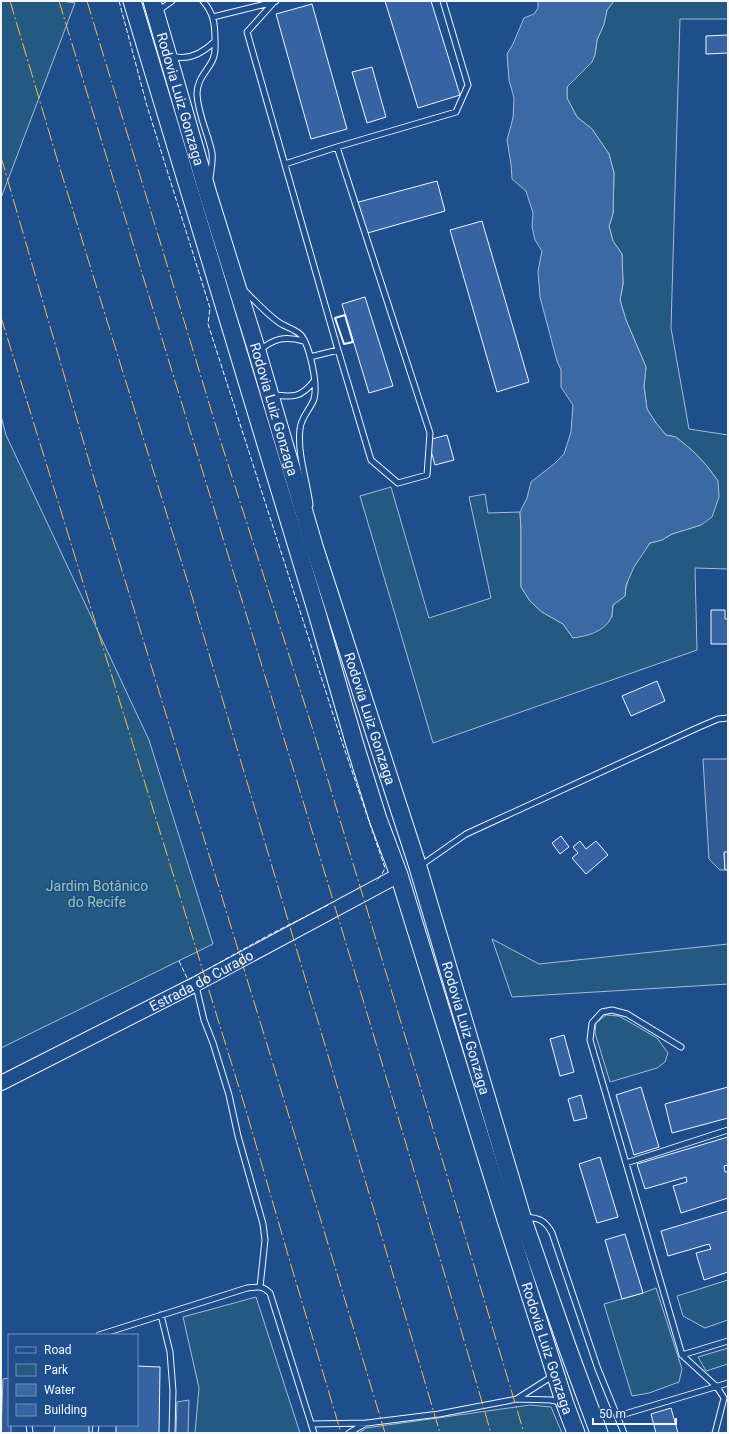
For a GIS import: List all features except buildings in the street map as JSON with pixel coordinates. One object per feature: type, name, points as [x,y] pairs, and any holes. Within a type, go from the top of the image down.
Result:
[{"type":"highway","name":"Rodovia Luiz Gonzaga","points":[[132,1],[317,613],[355,745],[378,819],[399,875],[555,1373],[576,1433]]},
{"type":"highway","name":"Rodovia Luiz Gonzaga","points":[[154,8],[208,194],[270,395],[314,546],[418,867],[522,1217],[568,1349],[600,1433]]},
{"type":"main road","name":"Estrada do Curado","points":[[1,1083],[196,984],[399,875]]},
{"type":"lane","points":[[154,8],[163,7],[172,1]]},
{"type":"lane","points":[[203,1],[213,17],[216,50],[213,59],[200,80],[197,92],[198,106],[212,155],[208,194]]},
{"type":"lane","points":[[213,17],[275,1]]},
{"type":"lane","points":[[275,1],[247,32],[371,460],[398,484],[427,475],[430,433],[337,147]]},
{"type":"lane","points":[[285,164],[456,112],[468,84],[443,1]]},
{"type":"lane","points":[[167,54],[177,57],[193,56],[207,50],[215,41]]},
{"type":"lane","points":[[234,280],[269,315],[279,323],[296,330],[304,341],[310,357],[314,381],[314,399],[303,417],[300,428],[300,441],[309,497],[314,546]]},
{"type":"lane","points":[[257,352],[276,340],[294,338],[304,341]]},
{"type":"lane","points":[[310,357],[338,350]]},
{"type":"lane","points":[[270,395],[292,397],[299,396],[309,388],[314,381]]},
{"type":"lane","points":[[418,867],[466,834],[697,728],[718,719],[728,718]]},
{"type":"lane","points":[[196,984],[204,1020],[213,1043],[229,1095],[238,1136],[263,1224],[265,1240],[260,1287]]},
{"type":"lane","points":[[681,1047],[627,1014],[612,1010],[602,1012],[592,1023],[590,1040],[682,1355],[717,1386],[724,1398],[715,1433]]},
{"type":"lane","points":[[626,1163],[728,1130]]},
{"type":"lane","points":[[522,1217],[536,1218],[548,1224],[598,1369],[624,1433]]},
{"type":"lane","points":[[102,1334],[247,1288],[265,1288],[270,1293],[314,1433]]},
{"type":"lane","points":[[161,1315],[170,1352],[173,1391],[172,1433]]},
{"type":"lane","points":[[682,1355],[728,1341]]},
{"type":"lane","points":[[518,1399],[555,1373]]},
{"type":"lane","points":[[618,1416],[728,1383]]},
{"type":"lane","points":[[311,1424],[367,1423],[439,1414],[518,1399],[556,1401],[565,1404]]},
{"type":"lane","points":[[349,1433],[367,1423]]},
{"type":"green space","points":[[1,1],[62,1],[75,3],[1,198]]},
{"type":"green space","points":[[614,1],[728,1],[728,19],[680,19],[671,328],[689,429],[728,435],[728,569],[695,568],[697,650],[433,743],[360,496],[391,487],[429,618],[491,598],[469,497],[485,494],[488,513],[520,512],[521,587],[530,601],[542,612],[563,624],[573,638],[612,617],[613,605],[625,596],[630,574],[650,543],[701,525],[718,481],[693,451],[676,437],[666,435],[647,409],[644,386],[646,367],[626,320],[620,300],[623,284],[622,254],[613,241],[609,226],[613,214],[614,173],[609,154],[592,129],[577,117],[567,98],[567,87],[595,55],[597,40],[604,24],[607,10]]},
{"type":"green space","name":"Jardim Botânico do Recife","points":[[1,416],[6,435],[149,740],[213,944],[1,1048]]},
{"type":"green space","points":[[492,939],[539,964],[728,944],[728,984],[512,997]]},
{"type":"green space","points":[[606,1015],[619,1016],[657,1038],[668,1053],[665,1062],[657,1068],[610,1082],[595,1033],[596,1023]]},
{"type":"green space","points":[[728,1280],[728,1320],[705,1328],[683,1316],[677,1296]]},
{"type":"green space","points":[[656,1288],[682,1369],[679,1382],[649,1393],[632,1396],[604,1304]]},
{"type":"green space","points":[[256,1297],[300,1433],[195,1433],[199,1388],[183,1317]]},
{"type":"green space","points":[[728,1348],[728,1364],[706,1371],[698,1357]]},
{"type":"green space","points":[[530,1405],[551,1407],[562,1433],[359,1433],[366,1428]]},
{"type":"shaded area","points":[[703,759],[728,759],[728,852],[724,853],[725,870],[720,870],[709,859]]},
{"type":"shaded area","points":[[8,1378],[8,1426],[11,1426],[11,1433],[1,1433],[3,1379]]},
{"type":"shaded area","points":[[189,1400],[188,1433],[176,1433],[177,1402]]},
{"type":"water","points":[[538,1],[614,1],[607,10],[604,24],[597,40],[595,55],[592,62],[567,87],[567,98],[577,117],[592,129],[609,154],[614,173],[613,214],[609,226],[613,241],[622,254],[623,284],[620,300],[626,320],[646,367],[644,386],[647,409],[666,435],[676,437],[693,451],[707,466],[718,481],[719,497],[712,517],[701,525],[650,543],[634,567],[626,585],[625,596],[613,605],[612,617],[608,623],[600,630],[584,636],[573,638],[563,624],[542,612],[530,601],[521,587],[520,512],[527,498],[531,482],[564,454],[571,432],[573,405],[561,387],[561,370],[557,361],[540,297],[538,271],[542,251],[535,240],[532,227],[533,213],[526,191],[512,179],[507,140],[513,118],[514,98],[509,80],[507,54],[524,18],[534,14],[538,8]]},
{"type":"fence","points":[[119,1],[147,106],[210,308],[208,324],[341,739],[385,868],[376,881]]},
{"type":"fence","points":[[179,961],[188,980],[269,935],[330,904]]},
{"type":"wall","points":[[345,315],[353,342],[344,344],[335,318],[345,315]]},
{"type":"power","points":[[10,1],[188,583],[440,1433]]},
{"type":"power","points":[[59,1],[331,895],[491,1433]]},
{"type":"power","points":[[87,1],[219,436],[312,727],[524,1433]]},
{"type":"power","points":[[1,157],[98,492],[385,1433]]},
{"type":"power","points":[[1,317],[245,1107],[341,1433]]}]
